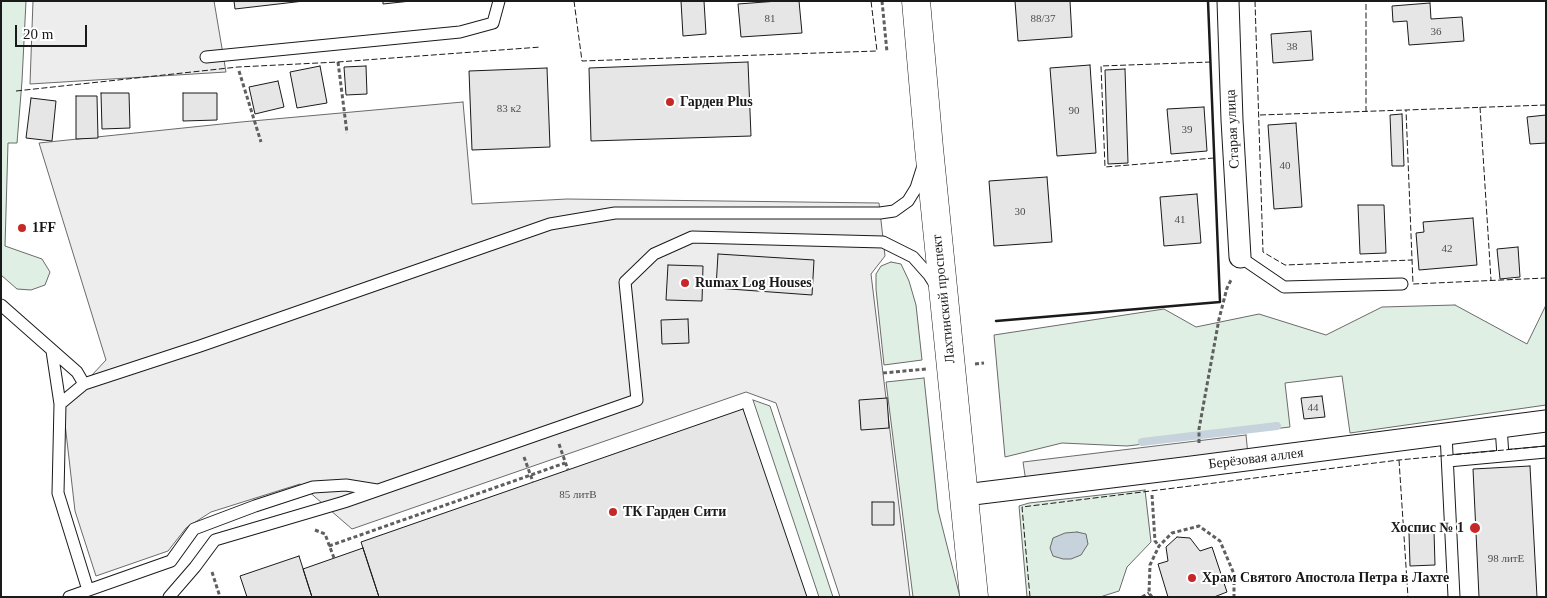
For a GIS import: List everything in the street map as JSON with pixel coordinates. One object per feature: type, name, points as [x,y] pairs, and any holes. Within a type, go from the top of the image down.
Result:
[{"type":"main road","name":"Лахтинский проспект","points":[[916,1],[974,597]]},
{"type":"street","name":"Старая улица","points":[[1228,1],[1232,120],[1240,256]]},
{"type":"street","name":"Берёзовая аллея","points":[[965,495],[1546,421]]},
{"type":"lane","points":[[206,57],[460,32],[493,23],[499,1]]},
{"type":"lane","points":[[60,404],[84,384],[200,346],[550,224],[615,213],[880,213],[894,211],[908,201],[916,188],[929,148]]},
{"type":"lane","points":[[169,597],[215,540],[344,502],[637,400],[624,282],[654,254],[692,237],[884,242],[913,257],[929,275],[944,300]]},
{"type":"lane","points":[[1240,256],[1284,288],[1402,284]]},
{"type":"lane","points":[[1,305],[77,372],[84,384]]},
{"type":"lane","points":[[52,350],[60,404],[58,492],[88,590]]},
{"type":"lane","points":[[1501,427],[1503,456]]},
{"type":"lane","points":[[1446,434],[1454,597]]},
{"type":"lane","points":[[1448,461],[1546,452]]},
{"type":"lane","points":[[69,597],[171,561],[194,530],[255,506],[313,487],[346,485],[378,490]]},
{"type":"path","points":[[882,1],[887,52]]},
{"type":"path","points":[[336,44],[347,134]]},
{"type":"path","points":[[234,54],[261,142]]},
{"type":"path","points":[[1199,441],[1199,429],[1219,319],[1227,288],[1232,278]]},
{"type":"path","points":[[883,373],[926,368]]},
{"type":"path","points":[[554,429],[568,470]]},
{"type":"path","points":[[518,441],[533,482]]},
{"type":"path","points":[[329,546],[565,463]]},
{"type":"path","points":[[1150,472],[1155,541],[1159,546]]},
{"type":"path","points":[[1142,597],[1150,595],[1150,565],[1159,546],[1172,533],[1198,526],[1220,541],[1234,574],[1234,597]]},
{"type":"path","points":[[306,527],[325,534],[334,558]]},
{"type":"path","points":[[212,572],[220,597]]},
{"type":"green space","points":[[1,1],[26,1],[17,143],[8,143],[5,246],[42,259],[50,272],[45,285],[31,290],[17,289],[1,275]]},
{"type":"green space","points":[[891,262],[901,264],[909,281],[916,305],[922,360],[884,365],[876,274],[881,266]]},
{"type":"green space","points":[[1455,305],[1527,344],[1546,305],[1546,405],[1350,433],[1342,376],[1285,383],[1290,427],[1127,446],[1062,443],[1005,457],[994,335],[1164,309],[1196,327],[1259,314],[1326,335],[1382,307]]},
{"type":"green space","points":[[924,378],[938,510],[960,597],[913,597],[886,382]]},
{"type":"green space","points":[[753,400],[770,406],[833,597],[819,597]]},
{"type":"green space","points":[[1145,490],[1151,542],[1127,567],[1119,591],[1100,597],[1027,597],[1019,506],[1029,503]]},
{"type":"shaded area","points":[[33,1],[214,1],[226,72],[30,84]]},
{"type":"shaded area","points":[[463,102],[472,204],[567,199],[879,203],[885,256],[871,274],[910,597],[840,597],[776,403],[746,392],[352,529],[300,484],[211,512],[186,528],[168,551],[96,576],[75,511],[63,406],[106,360],[39,143]]},
{"type":"shaded area","points":[[1246,435],[1248,455],[1026,482],[1023,462]]},
{"type":"shaded area","points":[[1077,532],[1086,534],[1088,544],[1081,555],[1071,559],[1053,556],[1050,548],[1053,538],[1065,533]]},
{"type":"building","points":[[234,1],[304,1],[235,9]]},
{"type":"building","points":[[383,1],[411,1],[383,4]]},
{"type":"building","points":[[681,1],[704,1],[706,34],[683,36]]},
{"type":"building","points":[[799,1],[802,33],[741,37],[738,4]]},
{"type":"building","points":[[1015,1],[1070,1],[1072,37],[1018,41]]},
{"type":"building","points":[[1430,3],[1431,19],[1462,17],[1464,41],[1409,45],[1407,21],[1393,22],[1392,6]]},
{"type":"building","points":[[1311,31],[1313,60],[1273,63],[1271,34]]},
{"type":"building","name":"Гарден Plus","points":[[748,62],[751,136],[591,141],[589,68]]},
{"type":"building","points":[[1090,65],[1096,153],[1057,156],[1050,68]]},
{"type":"building","points":[[320,66],[327,103],[297,108],[290,72]]},
{"type":"building","points":[[366,66],[367,94],[346,95],[344,67]]},
{"type":"building","points":[[547,68],[550,147],[472,150],[469,71]]},
{"type":"building","points":[[1125,69],[1128,163],[1108,164],[1105,70]]},
{"type":"building","points":[[278,81],[284,107],[255,114],[249,87]]},
{"type":"building","points":[[101,93],[129,93],[130,128],[102,129]]},
{"type":"building","points":[[183,93],[217,93],[217,120],[183,121]]},
{"type":"building","points":[[76,96],[97,96],[98,138],[76,139]]},
{"type":"building","points":[[31,98],[56,101],[52,141],[26,138]]},
{"type":"building","points":[[1204,107],[1207,151],[1171,154],[1167,109]]},
{"type":"building","points":[[1402,114],[1404,166],[1392,166],[1390,115]]},
{"type":"building","points":[[1546,115],[1546,143],[1530,144],[1527,117]]},
{"type":"building","points":[[1296,123],[1302,207],[1274,209],[1268,125]]},
{"type":"building","points":[[1047,177],[1052,242],[994,246],[989,181]]},
{"type":"building","points":[[1197,194],[1201,243],[1164,246],[1160,197]]},
{"type":"building","points":[[1358,205],[1384,205],[1386,253],[1360,254]]},
{"type":"building","points":[[1473,218],[1477,265],[1419,270],[1416,233],[1424,232],[1423,222]]},
{"type":"building","points":[[1518,247],[1520,277],[1500,279],[1497,249]]},
{"type":"building","points":[[718,254],[814,260],[812,295],[716,288]]},
{"type":"building","name":"Rumax Log Houses","points":[[668,265],[703,266],[702,301],[666,300]]},
{"type":"building","points":[[688,319],[689,343],[662,344],[661,320]]},
{"type":"building","points":[[1322,396],[1325,417],[1304,419],[1301,398]]},
{"type":"building","points":[[887,398],[889,428],[861,430],[859,400]]},
{"type":"building","name":"ТК Гарден Сити","points":[[743,409],[807,597],[379,597],[361,542]]},
{"type":"building","points":[[1530,466],[1537,597],[1479,597],[1473,469]]},
{"type":"building","points":[[872,502],[894,502],[894,525],[872,525]]},
{"type":"building","points":[[1434,531],[1435,565],[1410,566],[1409,533]]},
{"type":"building","name":"Храм Святого Апостола Петра в Лахте","points":[[1177,537],[1190,538],[1200,551],[1212,547],[1227,592],[1214,597],[1168,597],[1158,564],[1168,561],[1166,547]]},
{"type":"building","points":[[363,548],[379,597],[312,597],[303,569]]},
{"type":"building","points":[[299,556],[312,597],[247,597],[240,576]]},
{"type":"waterway","points":[[1142,442],[1277,426]]},
{"type":"fence","points":[[574,1],[582,61],[877,51],[871,1]]},
{"type":"fence","points":[[1255,1],[1263,252],[1285,265],[1412,260]]},
{"type":"fence","points":[[1366,1],[1366,112]]},
{"type":"fence","points":[[16,91],[238,67],[338,62],[541,47]]},
{"type":"fence","points":[[1211,62],[1101,66],[1105,167],[1214,158]]},
{"type":"fence","points":[[1546,105],[1406,110],[1413,284],[1546,278]]},
{"type":"fence","points":[[1480,107],[1491,280]]},
{"type":"fence","points":[[1260,115],[1406,110]]},
{"type":"fence","points":[[1030,597],[1022,507],[1399,460],[1546,446]]},
{"type":"fence","points":[[1399,460],[1408,597]]},
{"type":"wall","points":[[996,321],[1220,302],[1208,1]]},
{"type":"place","name":"Гарден Plus","points":[[670,102]]},
{"type":"place","name":"1FF","points":[[22,228]]},
{"type":"place","name":"Rumax Log Houses","points":[[685,283]]},
{"type":"place","name":"ТК Гарден Сити","points":[[613,512]]},
{"type":"place","name":"Хоспис № 1","points":[[1475,528]]},
{"type":"place","name":"Храм Святого Апостола Петра в Лахте","points":[[1192,578]]}]
